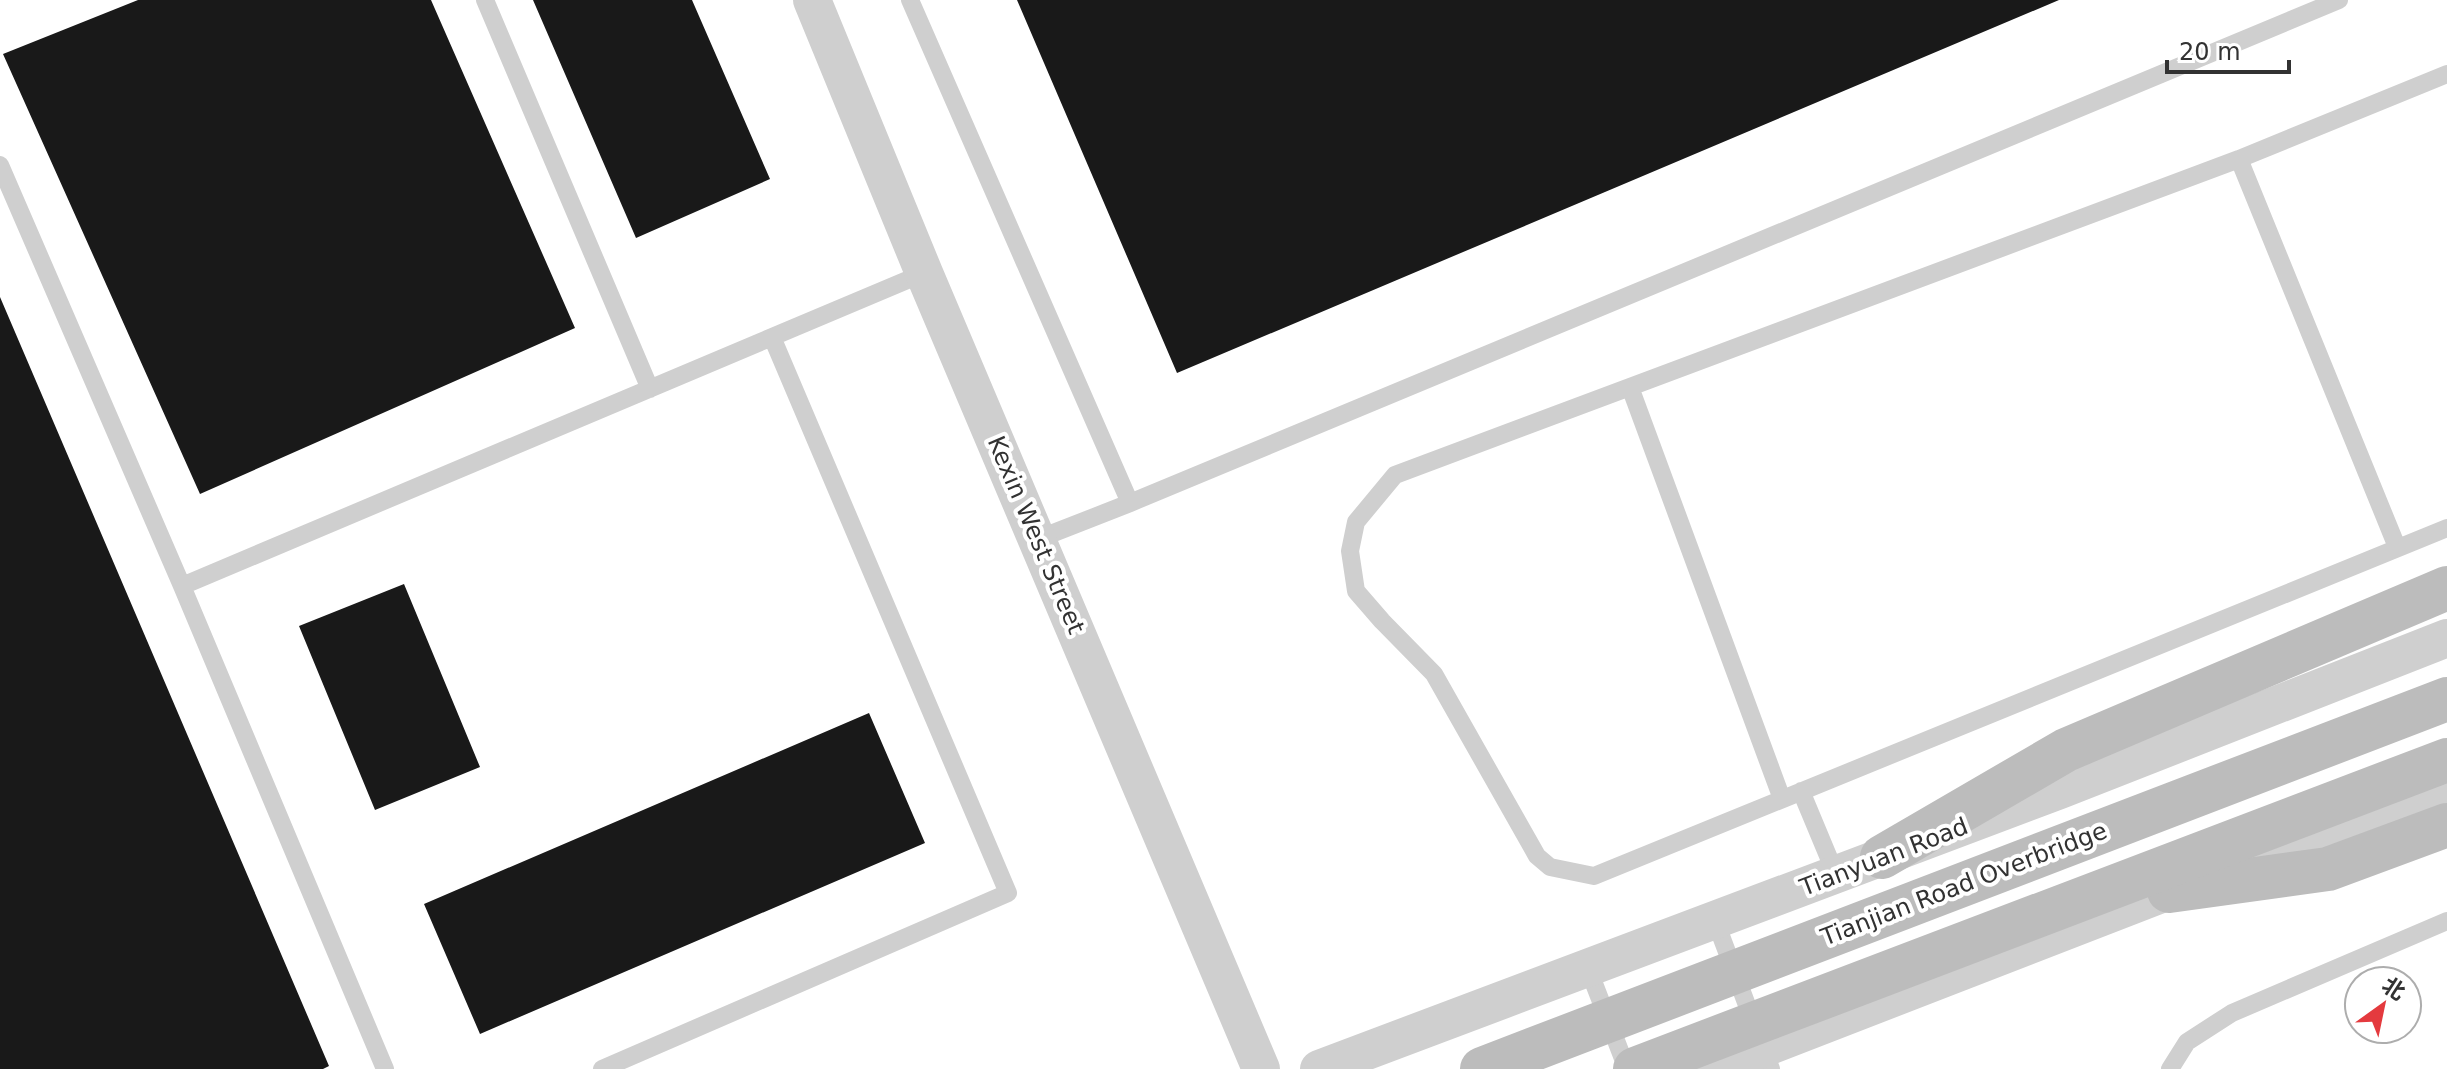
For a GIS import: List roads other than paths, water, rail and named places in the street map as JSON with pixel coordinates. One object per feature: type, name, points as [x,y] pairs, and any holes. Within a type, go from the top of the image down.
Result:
[{"type":"main road","points":[[1882,857],[2066,750],[2447,588]]},
{"type":"main road","name":"Tianjian Road Overbridge","points":[[1482,1069],[2447,699]]},
{"type":"main road","points":[[1635,1069],[2447,760]]},
{"type":"main road","points":[[2169,891],[2328,869],[2447,825]]},
{"type":"street","name":"Kexin West Street","points":[[812,0],[924,273],[1261,1069]]},
{"type":"street","name":"Tianyuan Road","points":[[1319,1069],[2060,790],[2447,638]]},
{"type":"street","points":[[1710,1069],[1767,1060],[2169,891],[2447,788]]},
{"type":"lane","points":[[485,0],[650,389]]},
{"type":"lane","points":[[910,0],[1130,503]]},
{"type":"lane","points":[[1038,539],[2339,0]]},
{"type":"lane","points":[[2447,74],[2239,159],[1395,475],[1356,522],[1350,551],[1356,591],[1434,674],[1537,856],[1550,867],[1594,876],[2447,528]]},
{"type":"lane","points":[[2239,159],[2397,547]]},
{"type":"lane","points":[[0,165],[182,586],[385,1069]]},
{"type":"lane","points":[[182,586],[924,273]]},
{"type":"lane","points":[[602,1069],[1008,893],[772,337]]},
{"type":"lane","points":[[1630,387],[1782,799]]},
{"type":"lane","points":[[1801,791],[1836,875]]},
{"type":"lane","points":[[1715,920],[1767,1060]]},
{"type":"lane","points":[[2170,1069],[2187,1042],[2232,1013],[2447,921]]},
{"type":"lane","points":[[1588,968],[1627,1069]]}]
